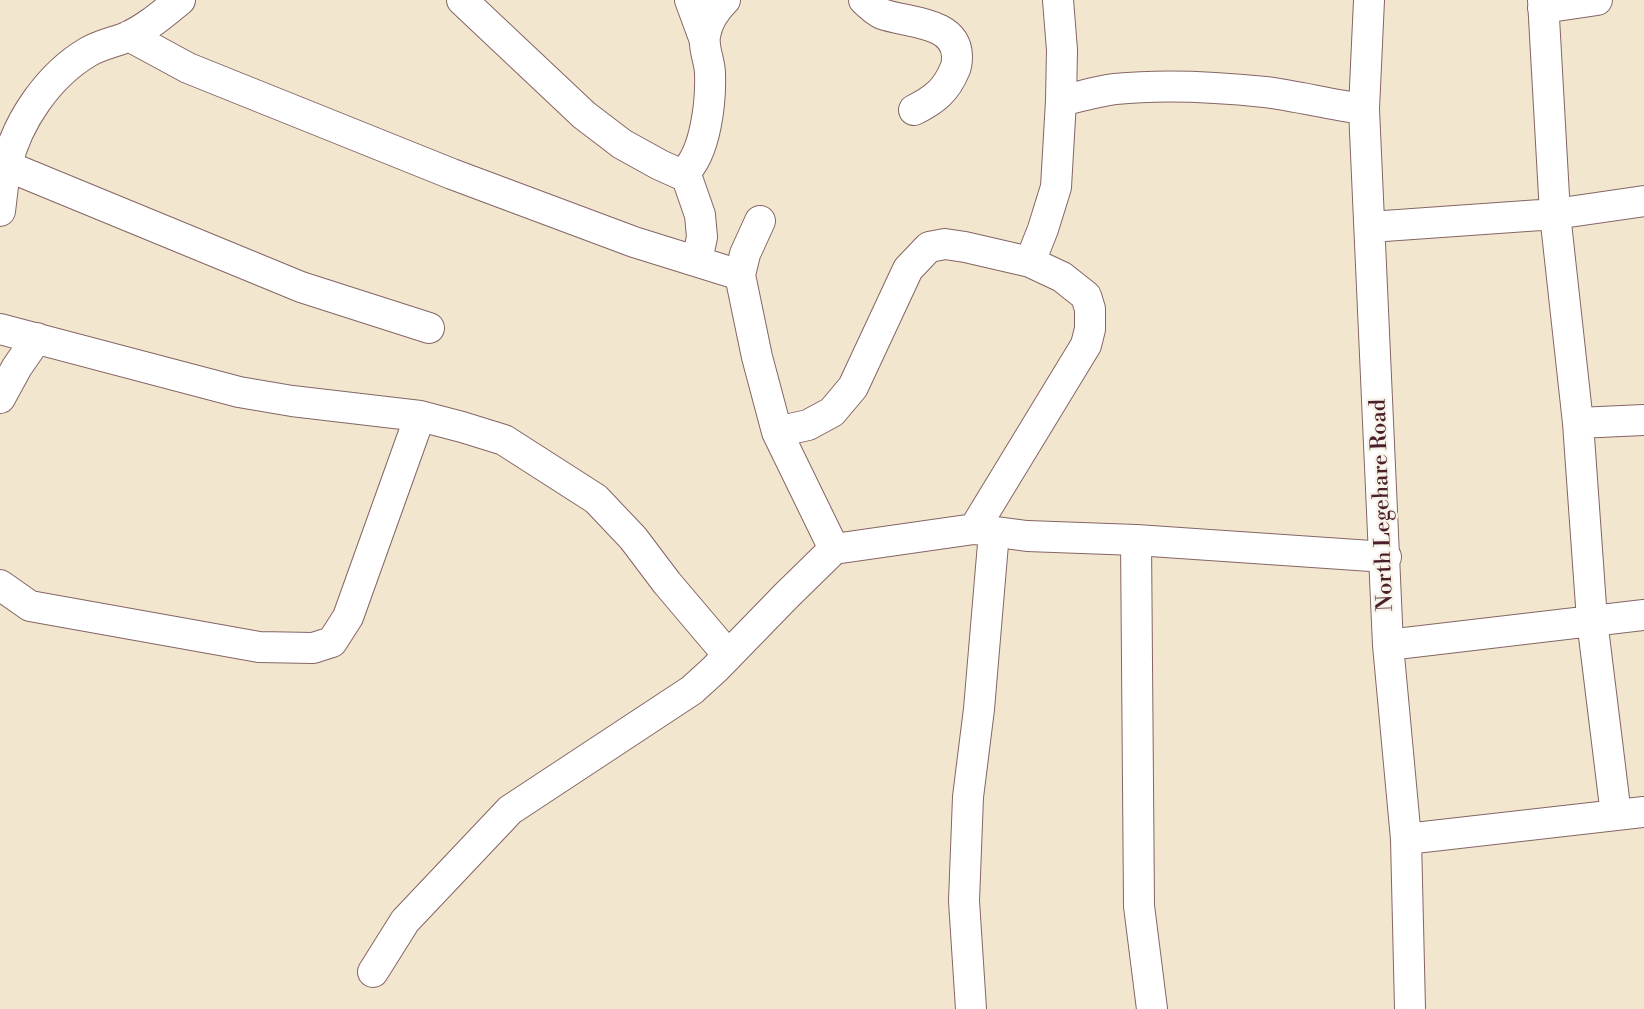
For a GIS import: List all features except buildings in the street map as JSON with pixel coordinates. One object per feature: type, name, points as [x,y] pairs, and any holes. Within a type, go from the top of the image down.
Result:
[{"type":"street","points":[[0,211],[7,166],[16,138],[39,99],[59,74],[89,51],[129,36],[149,24],[180,0]]},
{"type":"street","points":[[477,4],[584,114],[622,144],[680,174],[685,172],[701,144],[708,108],[710,72],[704,38],[690,0]]},
{"type":"street","points":[[704,38],[711,18],[725,0]]},
{"type":"street","points":[[864,0],[880,13],[944,31],[952,39],[956,48],[957,67],[945,90],[933,101],[914,110]]},
{"type":"street","points":[[1030,262],[1056,187],[1062,50],[1058,0]]},
{"type":"street","name":"North Legehare Road","points":[[1369,0],[1364,109],[1386,557],[1388,645],[1406,839],[1410,1009]]},
{"type":"street","points":[[1406,839],[1630,814],[1593,620],[1578,423],[1555,214],[1543,4],[1597,0]]},
{"type":"street","points":[[129,36],[188,68],[262,99],[634,242],[740,275]]},
{"type":"street","points":[[1061,101],[1113,89],[1152,87],[1267,93],[1364,109]]},
{"type":"street","points":[[7,166],[301,287],[429,328]]},
{"type":"street","points":[[685,172],[700,215],[702,237],[697,261]]},
{"type":"street","points":[[1370,227],[1555,214],[1644,201]]},
{"type":"street","points":[[760,221],[745,254],[740,275],[757,357],[777,432],[834,549]]},
{"type":"street","points":[[777,432],[808,425],[832,412],[853,387],[908,269],[929,247],[945,244],[1030,262],[1062,277],[1086,296],[1090,309],[1090,329],[1086,345],[984,530],[979,709],[968,797],[964,901],[970,1009]]},
{"type":"street","points":[[0,329],[239,392],[291,401],[420,416],[462,426],[504,440],[596,499],[633,538],[667,583],[728,655]]},
{"type":"street","points":[[0,398],[17,367],[37,338]]},
{"type":"street","points":[[0,585],[30,606],[248,645],[313,648],[332,642],[348,617],[420,416]]},
{"type":"street","points":[[1578,423],[1644,420]]},
{"type":"street","points":[[373,972],[405,921],[510,810],[692,690],[834,549],[984,530],[1027,536],[1136,540],[1386,557]]},
{"type":"street","points":[[1136,540],[1139,906],[1152,1009]]},
{"type":"street","points":[[1388,645],[1644,615]]}]
